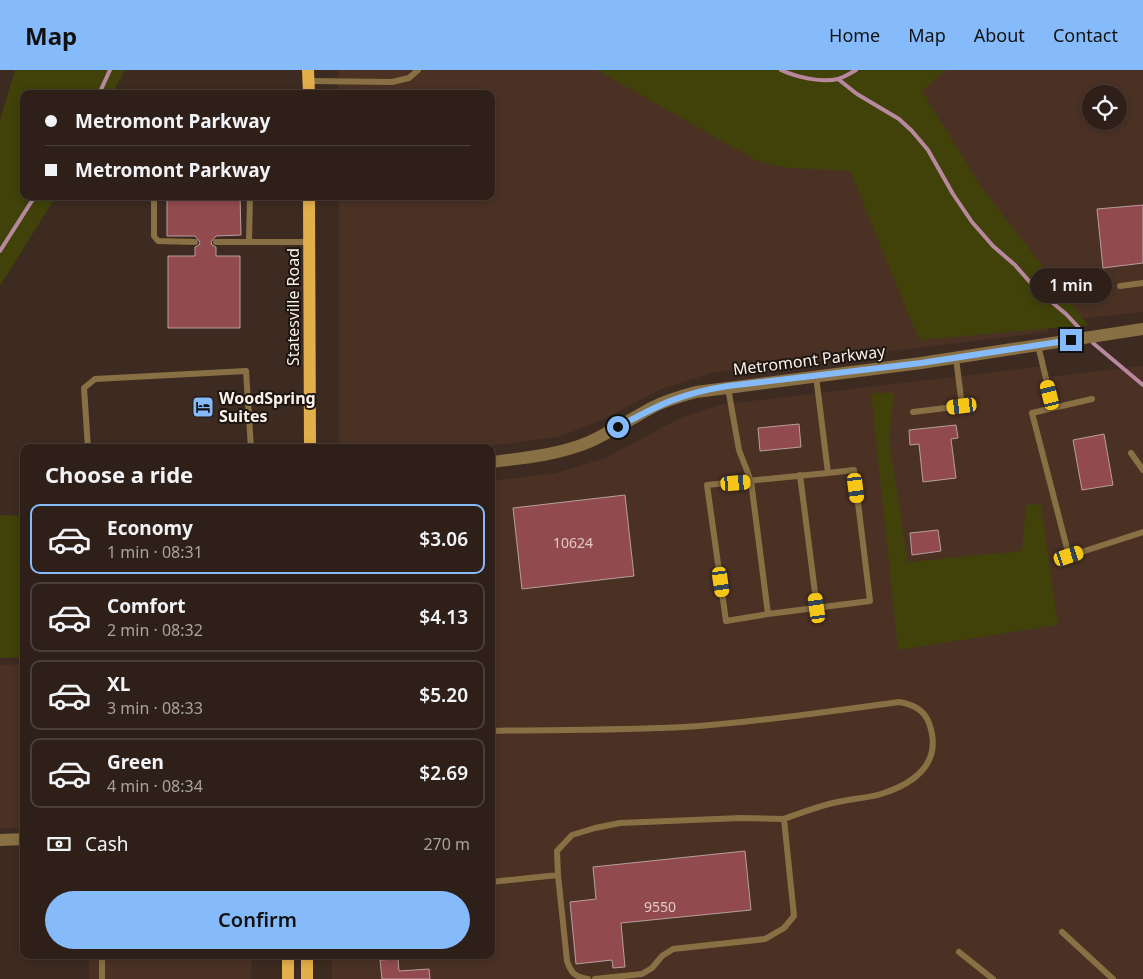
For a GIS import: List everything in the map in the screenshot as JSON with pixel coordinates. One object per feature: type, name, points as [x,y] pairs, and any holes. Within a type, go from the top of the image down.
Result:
[{"type":"main road","name":"Statesville Road","points":[[309,200],[310,444]]},
{"type":"main road","points":[[288,959],[288,979]]},
{"type":"main road","points":[[307,959],[307,979]]},
{"type":"street","name":"Metromont Parkway","points":[[495,462],[568,450],[589,442],[654,406],[673,398],[696,392],[728,386],[956,358],[1143,329]]},
{"type":"street","points":[[0,840],[20,839]]},
{"type":"lane","points":[[309,81],[392,82],[408,78],[418,70]]},
{"type":"lane","points":[[154,200],[154,236],[158,242],[195,242]]},
{"type":"lane","points":[[249,242],[250,200]]},
{"type":"lane","points":[[216,242],[309,242]]},
{"type":"lane","points":[[1120,286],[1143,283]]},
{"type":"lane","points":[[1038,345],[1053,408]]},
{"type":"lane","points":[[913,412],[962,406],[956,358]]},
{"type":"lane","points":[[88,444],[84,388],[95,379],[246,371],[251,444]]},
{"type":"lane","points":[[816,376],[828,473]]},
{"type":"lane","points":[[728,386],[739,450],[751,481],[768,614]]},
{"type":"lane","points":[[1092,399],[1032,413],[1069,556],[1143,532]]},
{"type":"lane","points":[[1131,453],[1143,470]]},
{"type":"lane","points":[[854,470],[870,601],[726,621],[707,485],[800,475],[854,470]]},
{"type":"lane","points":[[800,475],[817,608]]},
{"type":"lane","points":[[495,731],[604,730],[700,726],[789,717],[899,702],[909,704],[921,710],[927,718],[932,732],[931,759],[919,775],[900,787],[880,795],[819,806],[784,819],[741,818],[620,823],[572,835],[557,852],[567,961],[571,973],[579,978],[588,979]]},
{"type":"lane","points":[[594,979],[642,974],[652,968],[662,956],[673,949],[765,939],[784,928],[794,916],[784,819]]},
{"type":"lane","points":[[495,882],[558,875]]},
{"type":"lane","points":[[1062,932],[1113,979]]},
{"type":"lane","points":[[959,952],[993,979]]},
{"type":"lane","points":[[102,959],[102,979]]},
{"type":"shaded area","points":[[15,70],[125,70],[114,90],[20,90],[20,200],[54,200],[0,286],[0,120]]},
{"type":"shaded area","points":[[338,70],[1143,70],[1143,312],[1047,322],[1048,332],[711,373],[661,389],[600,421],[558,437],[495,444],[339,444],[339,200],[495,200],[495,90],[338,90]]},
{"type":"shaded area","points":[[597,70],[946,70],[922,91],[980,185],[1088,325],[919,340],[850,171],[790,168],[759,162]]},
{"type":"shaded area","points":[[1045,366],[1047,377],[1143,366],[1143,979],[332,979],[332,959],[495,959],[495,481],[556,473],[606,458],[680,418],[719,405]]},
{"type":"shaded area","points":[[871,393],[894,393],[889,440],[908,562],[1022,551],[1026,505],[1041,504],[1058,625],[898,650]]},
{"type":"shaded area","points":[[0,515],[20,516],[20,657],[0,658]]},
{"type":"shaded area","points":[[20,664],[20,828],[0,828],[0,665]]},
{"type":"shaded area","points":[[89,959],[252,959],[251,979],[89,979]]},
{"type":"building","points":[[167,200],[240,200],[241,235],[216,236],[211,242],[216,247],[216,256],[240,256],[240,328],[168,328],[168,256],[195,256],[195,247],[200,242],[195,236],[167,236]]},
{"type":"building","points":[[1143,205],[1143,263],[1103,268],[1097,209]]},
{"type":"building","points":[[799,424],[801,447],[760,451],[758,428]]},
{"type":"building","points":[[956,425],[958,438],[951,439],[956,478],[923,482],[919,444],[910,445],[909,430]]},
{"type":"building","points":[[1104,434],[1113,485],[1082,490],[1073,440]]},
{"type":"building","points":[[625,495],[634,576],[522,589],[513,508]]},
{"type":"building","points":[[938,530],[941,551],[912,555],[910,533]]},
{"type":"building","points":[[745,851],[751,910],[621,923],[625,967],[613,968],[612,960],[576,964],[570,902],[596,899],[593,867]]},
{"type":"building","points":[[398,959],[399,971],[429,969],[430,979],[382,979],[380,960]]},
{"type":"waterway","points":[[101,90],[110,70]]},
{"type":"waterway","points":[[781,70],[816,80],[838,79],[856,70]]},
{"type":"waterway","points":[[838,79],[857,94],[899,119],[912,131],[928,150],[953,194],[972,222],[1036,289],[1066,314],[1081,330]]},
{"type":"waterway","points":[[0,251],[32,200]]},
{"type":"waterway","points":[[1093,343],[1143,385]]},
{"type":"place","name":"WoodSpring Suites","points":[[203,407]]},
{"type":"route","points":[[618,427],[654,406],[673,398],[696,392],[728,386],[921,363],[1071,340]]}]
